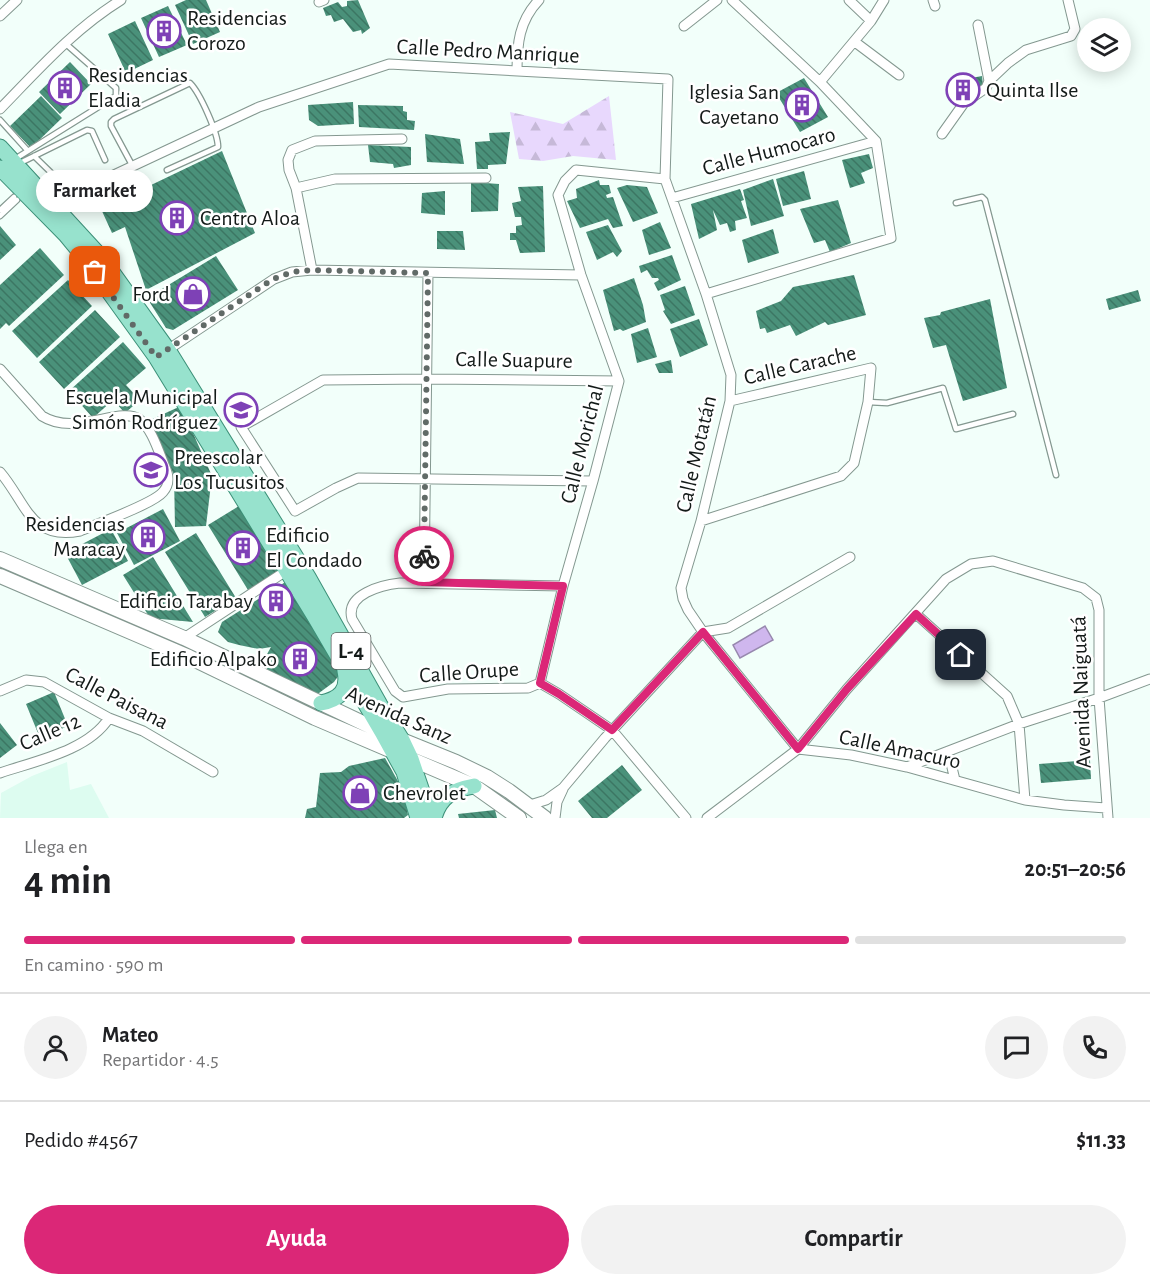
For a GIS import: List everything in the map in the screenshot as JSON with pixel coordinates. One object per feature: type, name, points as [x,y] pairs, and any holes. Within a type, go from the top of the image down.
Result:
[{"type":"main road","name":"L-4","points":[[0,147],[10,164],[66,235],[117,308],[162,354]]},
{"type":"main road","name":"L-4","points":[[10,164],[54,203],[102,258],[293,566],[335,622],[380,705],[397,745],[418,818]]},
{"type":"main road","name":"L-4","points":[[293,566],[345,671],[382,732],[411,759],[433,818]]},
{"type":"main road","points":[[321,703],[335,699],[344,692],[347,680],[345,671]]},
{"type":"main road","points":[[433,818],[447,794],[474,786]]},
{"type":"street","points":[[0,16],[17,0]]},
{"type":"street","points":[[0,109],[65,42],[94,17],[121,0]]},
{"type":"street","points":[[517,71],[518,40],[526,20],[539,0]]},
{"type":"street","points":[[684,26],[717,0]]},
{"type":"street","points":[[706,294],[891,238],[876,141],[820,82],[732,0]]},
{"type":"street","points":[[849,0],[871,21]]},
{"type":"street","points":[[820,82],[855,42],[884,0]]},
{"type":"street","points":[[942,134],[964,103],[986,88],[989,81],[1003,67],[1026,50],[1071,36],[1075,29],[1068,0]]},
{"type":"street","points":[[978,25],[989,81]]},
{"type":"street","points":[[855,42],[899,75]]},
{"type":"street","name":"Calle Pedro Manrique","points":[[54,203],[259,107],[388,64],[668,80],[664,179]]},
{"type":"street","points":[[312,270],[288,159],[292,150],[315,141],[402,139]]},
{"type":"street","name":"Calle Humocaro","points":[[672,198],[876,141]]},
{"type":"street","name":"Calle Morichal","points":[[540,683],[563,586],[619,381],[581,275],[558,195],[565,181],[576,170],[664,179]]},
{"type":"street","points":[[296,188],[335,178],[486,178]]},
{"type":"street","name":"Calle Motatán","points":[[664,179],[706,294],[731,375],[730,401],[702,521],[681,588],[688,610],[703,632]]},
{"type":"street","points":[[162,354],[273,279],[292,272],[312,270],[581,275]]},
{"type":"street","points":[[424,582],[428,273]]},
{"type":"street","name":"Calle Carache","points":[[702,521],[841,476],[854,463],[868,402],[871,368],[730,401]]},
{"type":"street","points":[[0,369],[49,421],[70,425],[116,417],[135,417],[141,420],[148,429],[168,475],[167,485],[156,499],[80,531],[67,533],[45,529],[33,520],[0,472]]},
{"type":"street","name":"Calle Suapure","points":[[425,479],[358,478],[295,511],[241,427],[323,380],[619,381]]},
{"type":"street","points":[[425,479],[593,481]]},
{"type":"street","points":[[530,805],[546,800],[563,788],[612,730],[703,632],[728,628],[850,557]]},
{"type":"street","name":"Avenida Sanz","points":[[0,559],[184,639],[382,732]]},
{"type":"street","name":"Avenida Naiguatá","points":[[707,818],[798,749],[847,689],[946,579],[971,564],[993,561],[1083,588],[1096,598],[1099,610],[1099,699],[1108,818]]},
{"type":"street","points":[[184,639],[293,566]]},
{"type":"street","name":"Avenida Sanz","points":[[0,576],[189,657],[315,718],[487,777],[530,805],[545,818]]},
{"type":"street","name":"Calle Orupe","points":[[540,683],[528,688],[448,689],[407,697],[397,693],[352,619],[351,610],[356,600],[378,588],[400,583],[563,586]]},
{"type":"street","points":[[916,614],[1007,696],[1018,724],[1026,800]]},
{"type":"street","points":[[703,632],[798,749]]},
{"type":"street","points":[[907,767],[1018,724],[1099,699],[1150,679]]},
{"type":"street","name":"Calle Paisana","points":[[0,691],[26,680],[44,682],[109,718],[143,731],[213,772]]},
{"type":"street","points":[[540,683],[612,730],[687,818]]},
{"type":"street","name":"Calle 12","points":[[0,773],[79,744],[99,732],[109,718]]},
{"type":"street","name":"Calle Amacuro","points":[[798,749],[851,755],[907,767],[1026,800],[1064,806],[1106,808]]},
{"type":"street","points":[[948,751],[955,780]]},
{"type":"street","name":"Avenida Sanz","points":[[411,759],[474,786],[519,818]]},
{"type":"street","points":[[555,818],[557,802],[563,788]]},
{"type":"lane","points":[[10,164],[116,96],[116,88],[65,42]]},
{"type":"lane","points":[[132,166],[111,122],[187,83],[193,85],[213,129],[218,147],[167,170]]},
{"type":"lane","points":[[0,120],[28,151]]},
{"type":"lane","points":[[10,164],[34,156],[90,130],[105,160]]},
{"type":"lane","points":[[34,156],[73,194]]},
{"type":"lane","points":[[956,203],[982,197],[985,200],[1056,476]]},
{"type":"lane","points":[[0,210],[15,198],[0,216]]},
{"type":"lane","points":[[868,402],[887,403],[943,388],[956,429],[1013,414]]},
{"type":"shaded area","points":[[765,626],[773,640],[740,658],[733,645]]},
{"type":"shaded area","points":[[67,762],[70,790],[91,784],[109,818],[0,818],[1,793],[32,776]]},
{"type":"green space","points":[[609,96],[616,160],[573,156],[543,161],[519,159],[510,112],[563,124]]},
{"type":"building","points":[[186,0],[206,0],[220,32],[193,44],[175,5]]},
{"type":"building","points":[[358,0],[370,28],[362,34],[361,30],[353,32],[343,19],[334,22],[331,15],[326,16],[323,8],[338,2],[342,7],[347,6],[347,1]]},
{"type":"building","name":"Residencias Corozo","points":[[168,6],[187,45],[159,57],[141,18]]},
{"type":"building","points":[[135,21],[153,60],[126,73],[108,34]]},
{"type":"building","name":"Residencias Eladia","points":[[70,62],[91,84],[60,114],[39,92]]},
{"type":"building","name":"Quinta Ilse","points":[[982,76],[983,85],[966,96],[954,100],[950,82]]},
{"type":"building","name":"Iglesia San Cayetano","points":[[804,78],[828,117],[800,132],[776,93]]},
{"type":"building","points":[[41,96],[62,118],[31,148],[10,126]]},
{"type":"building","points":[[353,102],[354,124],[318,126],[309,120],[308,105]]},
{"type":"building","points":[[358,105],[403,106],[403,111],[407,112],[407,120],[415,121],[414,130],[359,127]]},
{"type":"building","points":[[510,132],[506,164],[488,165],[488,169],[477,169],[475,142],[490,141],[489,133]]},
{"type":"building","points":[[425,134],[460,139],[464,164],[427,162]]},
{"type":"building","points":[[368,145],[411,147],[411,165],[394,168],[393,164],[370,162]]},
{"type":"building","name":"Centro Aloa","points":[[222,151],[255,233],[146,290],[125,227],[112,233],[101,209]]},
{"type":"building","points":[[869,154],[873,168],[861,173],[865,183],[850,188],[842,160]]},
{"type":"building","points":[[804,171],[811,199],[783,206],[776,179]]},
{"type":"building","points":[[773,179],[784,216],[751,226],[743,190]]},
{"type":"building","points":[[599,180],[600,185],[609,185],[611,193],[606,195],[607,198],[613,197],[623,226],[613,228],[608,219],[580,228],[567,201],[577,198],[576,189]]},
{"type":"building","points":[[471,182],[499,184],[498,211],[471,212]]},
{"type":"building","points":[[627,185],[647,187],[658,213],[633,222],[617,188]]},
{"type":"building","points":[[543,186],[545,252],[520,253],[516,240],[510,240],[510,233],[516,233],[516,226],[522,225],[521,217],[515,217],[512,203],[521,201],[518,187]]},
{"type":"building","points":[[740,189],[744,200],[741,201],[747,218],[735,221],[736,230],[730,232],[727,223],[720,225],[713,210],[717,230],[699,239],[691,204]]},
{"type":"building","points":[[445,191],[445,215],[421,213],[422,193]]},
{"type":"building","points":[[838,200],[851,243],[830,252],[825,240],[814,243],[800,209]]},
{"type":"building","points":[[660,222],[671,248],[649,255],[642,230]]},
{"type":"building","points":[[608,225],[622,251],[617,257],[613,252],[597,260],[586,232]]},
{"type":"building","points":[[0,226],[16,245],[0,260]]},
{"type":"building","points":[[773,229],[779,253],[748,263],[742,240]]},
{"type":"building","points":[[437,231],[463,231],[465,250],[437,249]]},
{"type":"building","points":[[40,248],[64,275],[9,326],[6,323],[0,329],[0,285]]},
{"type":"building","points":[[672,255],[681,280],[658,291],[654,283],[659,280],[658,278],[652,278],[647,270],[641,273],[639,266]]},
{"type":"building","name":"Ford","points":[[216,256],[238,290],[173,330],[166,328],[147,298]]},
{"type":"building","points":[[854,275],[866,315],[828,325],[825,322],[796,336],[790,325],[767,333],[765,328],[760,329],[756,311],[781,301],[793,287]]},
{"type":"building","points":[[634,278],[646,322],[623,331],[620,329],[614,331],[603,290]]},
{"type":"building","points":[[68,280],[92,306],[37,358],[12,331]]},
{"type":"building","points":[[685,286],[695,315],[671,324],[663,311],[665,310],[660,295]]},
{"type":"building","points":[[1138,290],[1141,301],[1109,310],[1106,299]]},
{"type":"building","points":[[990,299],[1007,388],[963,401],[946,345],[933,348],[924,318]]},
{"type":"building","points":[[95,310],[120,337],[64,389],[39,362]]},
{"type":"building","points":[[699,319],[708,345],[680,357],[670,329]]},
{"type":"building","points":[[648,328],[657,357],[637,363],[631,334]]},
{"type":"building","points":[[123,342],[146,368],[126,385],[140,400],[125,413],[113,400],[93,418],[69,391]]},
{"type":"building","points":[[671,360],[673,373],[659,373],[655,364]]},
{"type":"building","points":[[181,406],[212,476],[206,526],[175,527],[174,475],[148,421]]},
{"type":"building","name":"Edificio El Condado","points":[[239,506],[278,571],[248,590],[208,525]]},
{"type":"building","name":"Residencias Maracay","points":[[163,509],[180,541],[134,565],[117,533]]},
{"type":"building","points":[[111,529],[128,561],[82,585],[65,553]]},
{"type":"building","points":[[196,533],[236,598],[205,617],[165,552]]},
{"type":"building","points":[[153,557],[193,622],[150,618],[123,575]]},
{"type":"building","points":[[287,581],[333,655],[339,675],[334,682],[319,693],[310,693],[267,671],[266,656],[271,647],[259,649],[228,642],[218,632],[222,622]]},
{"type":"building","points":[[54,692],[68,726],[40,738],[26,704]]},
{"type":"building","points":[[0,723],[17,745],[0,758]]},
{"type":"building","name":"Chevrolet","points":[[385,758],[399,783],[406,804],[408,815],[404,818],[305,818],[307,809],[316,807],[320,773],[341,772],[349,766]]},
{"type":"building","points":[[1090,760],[1091,779],[1041,783],[1039,764]]},
{"type":"building","points":[[622,765],[642,790],[607,818],[592,818],[578,801]]},
{"type":"building","points":[[495,810],[497,818],[459,818],[458,814]]},
{"type":"way so far","points":[[95,272],[156,357],[273,279],[292,272],[312,270],[428,273],[424,556]]},
{"type":"place","name":"Residencias Corozo","points":[[164,31]]},
{"type":"place","name":"Residencias Eladia","points":[[65,88]]},
{"type":"place","name":"Quinta Ilse","points":[[963,90]]},
{"type":"place","name":"Iglesia San Cayetano","points":[[802,105]]},
{"type":"place","name":"Centro Aloa","points":[[177,218]]},
{"type":"place","name":"Farmarket","points":[[95,272]]},
{"type":"place","name":"Ford","points":[[193,294]]},
{"type":"place","name":"Escuela Municipal Simón Rodríguez","points":[[241,410]]},
{"type":"place","name":"Preescolar Los Tucusitos","points":[[151,470]]},
{"type":"place","name":"Residencias Maracay","points":[[148,537]]},
{"type":"place","name":"Edificio El Condado","points":[[243,548]]},
{"type":"place","name":"Edificio Tarabay","points":[[276,601]]},
{"type":"place","name":"Edificio Alpako","points":[[300,659]]},
{"type":"place","name":"Chevrolet","points":[[360,793]]},
{"type":"route","points":[[424,556],[424,582],[563,586],[540,683],[612,730],[703,632],[798,749],[847,689],[916,614],[961,655]]}]
